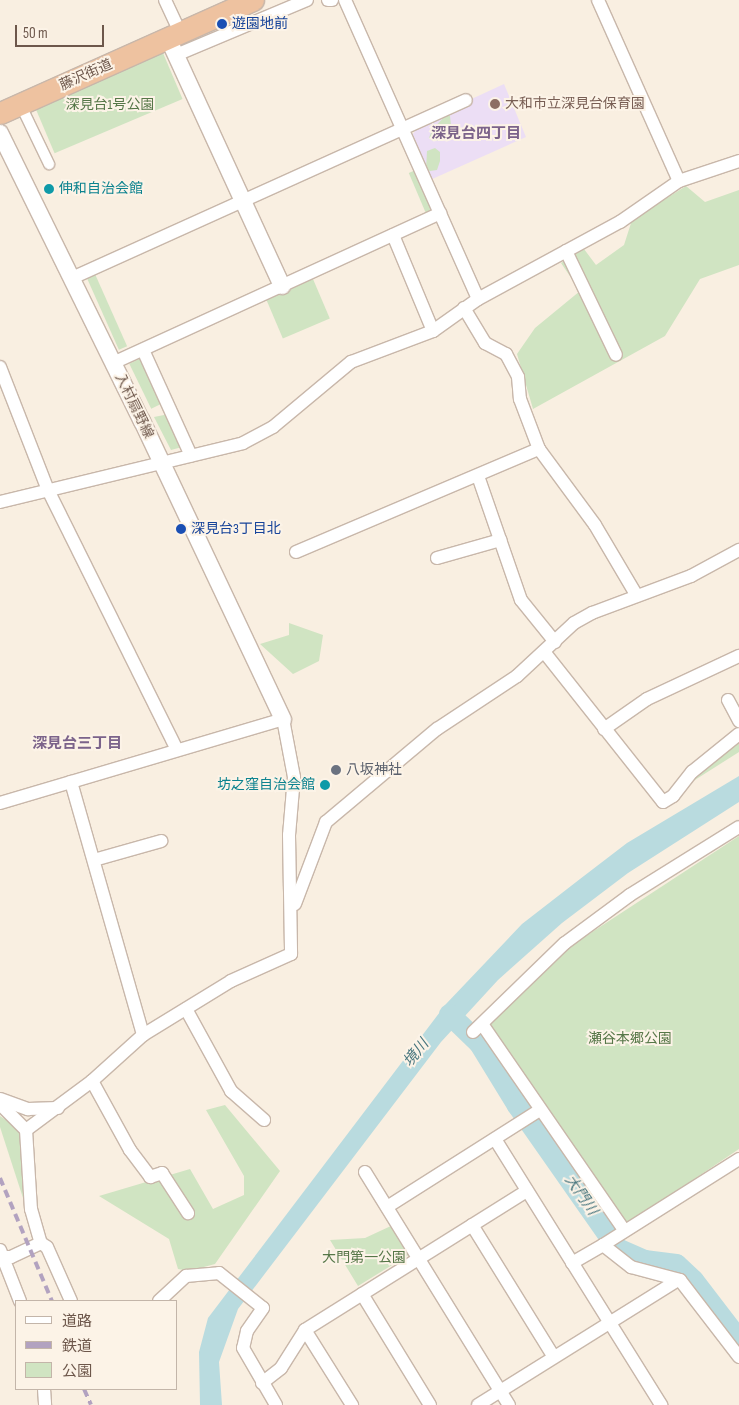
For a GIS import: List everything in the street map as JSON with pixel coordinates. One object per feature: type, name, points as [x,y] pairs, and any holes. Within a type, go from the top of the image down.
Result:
[{"type":"highway","name":"藤沢街道","points":[[0,113],[175,42],[253,0]]},
{"type":"street","points":[[166,0],[175,42],[243,201],[282,286]]},
{"type":"street","points":[[175,42],[307,0]]},
{"type":"street","points":[[345,0],[478,299]]},
{"type":"street","points":[[598,0],[679,181]]},
{"type":"street","points":[[72,278],[466,100]]},
{"type":"street","points":[[24,112],[49,164]]},
{"type":"street","name":"入村扇野線","points":[[0,133],[3,150],[72,278],[283,719]]},
{"type":"street","points":[[0,502],[243,443],[273,427],[351,362],[433,331],[478,299],[620,222],[679,181],[739,161]]},
{"type":"street","points":[[113,363],[440,214]]},
{"type":"street","points":[[393,235],[433,331]]},
{"type":"street","points":[[566,251],[616,355]]},
{"type":"street","points":[[464,308],[486,343],[506,354],[518,377],[520,399],[539,449],[595,525],[638,596]]},
{"type":"street","points":[[143,350],[191,456]]},
{"type":"street","points":[[0,367],[48,490],[177,750]]},
{"type":"street","points":[[296,552],[539,449]]},
{"type":"street","points":[[478,476],[521,600],[555,642]]},
{"type":"street","points":[[437,558],[500,540]]},
{"type":"street","points":[[292,912],[326,822],[437,729],[517,676],[580,620],[691,576],[738,555]]},
{"type":"street","points":[[545,653],[663,802],[673,796],[692,772],[739,734]]},
{"type":"street","points":[[604,729],[648,699],[739,656]]},
{"type":"street","points":[[728,700],[739,721]]},
{"type":"street","points":[[0,803],[283,719],[294,777],[289,835],[292,912],[291,954],[231,981],[143,1035],[92,1081],[26,1130]]},
{"type":"street","points":[[72,782],[143,1035]]},
{"type":"street","points":[[739,827],[630,895],[565,943],[477,1028],[631,1267],[678,1280],[739,1357]]},
{"type":"street","points":[[94,860],[161,841]]},
{"type":"street","points":[[186,1009],[231,1091],[264,1120]]},
{"type":"street","points":[[92,1081],[150,1177],[162,1173],[188,1213]]},
{"type":"street","points":[[0,1099],[28,1110],[58,1108]]},
{"type":"street","points":[[0,1104],[26,1130],[31,1208],[41,1243],[46,1247],[71,1300]]},
{"type":"street","points":[[387,1207],[532,1115]]},
{"type":"street","points":[[495,1139],[661,1405]]},
{"type":"street","points":[[572,1263],[739,1159]]},
{"type":"street","points":[[365,1172],[509,1405]]},
{"type":"street","points":[[262,1383],[280,1368],[305,1330],[527,1191]]},
{"type":"street","points":[[472,1225],[554,1357]]},
{"type":"street","points":[[1,1255],[11,1257],[41,1243]]},
{"type":"street","points":[[1,1255],[20,1300]]},
{"type":"street","points":[[160,1300],[186,1276],[219,1273],[260,1304],[263,1308],[247,1331],[243,1348],[276,1405]]},
{"type":"street","points":[[478,1405],[678,1280]]},
{"type":"street","points":[[362,1294],[430,1405]]},
{"type":"street","points":[[305,1330],[352,1405]]},
{"type":"street","points":[[44,1390],[45,1405]]},
{"type":"shaded area","points":[[504,84],[526,137],[430,180],[411,136],[424,121]]},
{"type":"green space","name":"深見台1号公園","points":[[163,53],[183,99],[55,153],[35,107]]},
{"type":"green space","points":[[445,116],[450,116],[451,125],[440,140],[433,141],[429,138],[432,130]]},
{"type":"green space","points":[[435,148],[440,152],[440,161],[437,170],[430,171],[426,169],[427,151]]},
{"type":"green space","points":[[418,169],[436,211],[427,215],[409,173]]},
{"type":"green space","points":[[686,186],[705,202],[739,190],[739,265],[700,279],[665,336],[533,409],[517,354],[535,328],[580,291],[561,263],[584,249],[596,265],[624,245],[632,220]]},
{"type":"green space","points":[[95,274],[127,346],[119,350],[87,278]]},
{"type":"green space","points":[[313,279],[330,319],[283,339],[266,299]]},
{"type":"green space","points":[[141,358],[163,403],[151,409],[129,364]]},
{"type":"green space","points":[[169,414],[182,447],[171,450],[154,417]]},
{"type":"green space","points":[[289,623],[323,635],[319,661],[293,674],[260,644],[289,635]]},
{"type":"green space","points":[[739,739],[739,752],[687,785],[693,776]]},
{"type":"green space","name":"瀬谷本郷公園","points":[[739,836],[739,1149],[626,1225],[488,1025],[560,953]]},
{"type":"green space","points":[[225,1105],[280,1171],[215,1264],[189,1271],[178,1269],[169,1239],[99,1196],[190,1169],[213,1209],[244,1195],[244,1176],[206,1110]]},
{"type":"green space","points":[[0,1116],[19,1129],[25,1177],[23,1198],[0,1127]]},
{"type":"green space","name":"大門第一公園","points":[[393,1225],[410,1254],[358,1286],[330,1240],[365,1238]]},
{"type":"water","name":"境川","points":[[739,776],[739,802],[628,873],[562,923],[498,980],[441,1042],[238,1309],[219,1362],[222,1405],[200,1405],[199,1352],[208,1318],[446,1004],[522,924],[627,843]]},
{"type":"waterway","name":"大門川","points":[[449,1014],[479,1043],[517,1105],[617,1248],[644,1260],[676,1264],[693,1280],[739,1340]]},
{"type":"railway","points":[[0,1178],[52,1300]]},
{"type":"railway","points":[[84,1390],[91,1405]]},
{"type":"place","name":"遊園地前","points":[[222,24]]},
{"type":"place","name":"大和市立深見台保育園","points":[[495,104]]},
{"type":"place","name":"伸和自治会館","points":[[49,189]]},
{"type":"place","name":"深見台3丁目北","points":[[181,529]]},
{"type":"place","name":"八坂神社","points":[[336,770]]},
{"type":"place","name":"坊之窪自治会館","points":[[325,785]]},
{"type":"district","name":"深見台四丁目","points":[[476,134]]},
{"type":"district","name":"深見台三丁目","points":[[77,744]]}]
